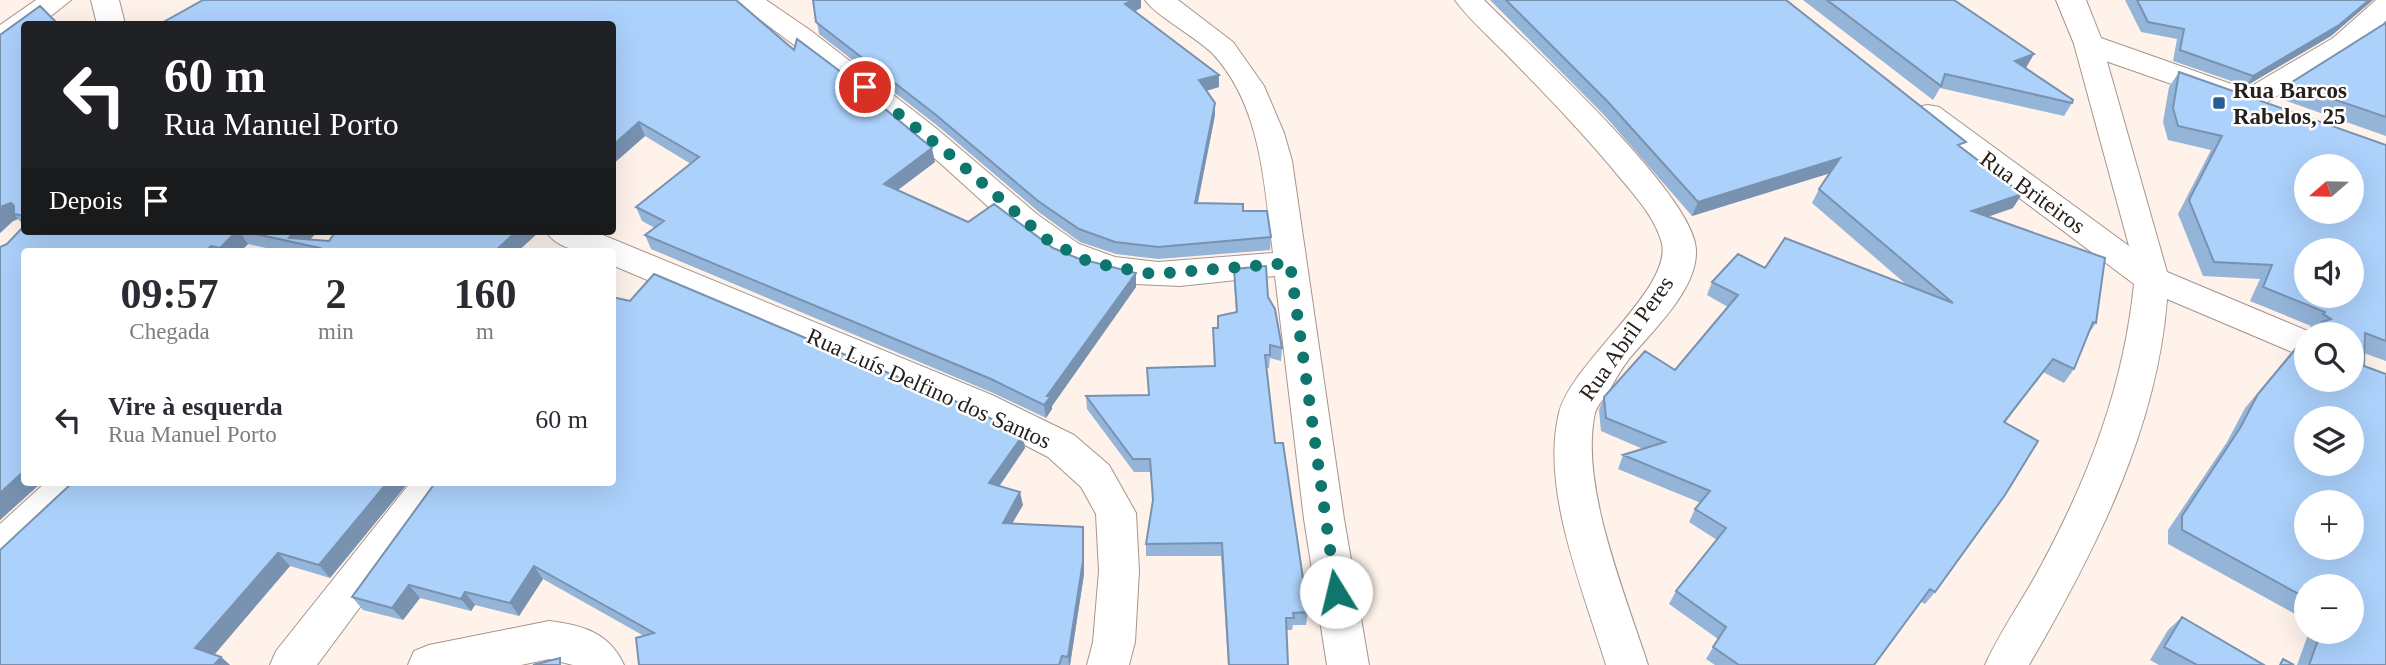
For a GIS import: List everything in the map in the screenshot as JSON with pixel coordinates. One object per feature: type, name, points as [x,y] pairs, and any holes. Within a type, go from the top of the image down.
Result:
[{"type":"street","points":[[26,21],[56,0]]},
{"type":"street","points":[[105,0],[110,21]]},
{"type":"street","points":[[1159,0],[1216,41],[1249,80],[1267,118],[1277,161],[1324,519],[1348,665]]},
{"type":"street","name":"Rua Abril Peres","points":[[1469,0],[1643,184],[1674,227],[1679,244],[1672,279],[1637,327],[1614,352],[1578,409],[1573,433],[1574,467],[1584,518],[1627,665]]},
{"type":"street","points":[[2006,665],[2046,601],[2088,511],[2129,411],[2142,354],[2151,279],[2121,157],[2088,44],[2071,0]]},
{"type":"street","points":[[762,4],[908,120],[1046,239],[1089,262],[1153,274],[1290,263]]},
{"type":"street","points":[[2248,101],[2351,36],[2381,13],[2386,5]]},
{"type":"street","points":[[0,39],[21,24]]},
{"type":"street","points":[[2088,44],[2286,115]]},
{"type":"street","name":"Rua Briteiros","points":[[1908,98],[2151,279],[2294,340]]},
{"type":"street","name":"Rua Luís Delfino dos Santos","points":[[571,235],[601,248]]},
{"type":"street","name":"Rua Luís Delfino dos Santos","points":[[616,254],[979,405],[1061,446],[1095,476],[1116,513],[1119,571],[1114,642],[1108,665]]},
{"type":"street","points":[[0,549],[68,486]]},
{"type":"street","points":[[291,665],[431,486]]},
{"type":"street","points":[[429,665],[549,640],[580,645],[603,665]]},
{"type":"building","points":[[203,0],[736,0],[794,50],[797,39],[837,69],[932,148],[884,184],[968,222],[994,204],[1053,248],[1077,258],[1136,273],[1047,396],[1051,396],[1044,405],[991,379],[645,235],[664,221],[636,207],[699,157],[639,122],[616,142],[616,21],[165,21]]},
{"type":"building","points":[[813,0],[1133,0],[1125,4],[1219,75],[1199,80],[1215,103],[1195,203],[1243,204],[1243,211],[1267,211],[1271,237],[1158,247],[1115,242],[1079,229],[1038,201],[936,115],[816,22]]},
{"type":"building","points":[[1506,0],[1786,0],[1966,142],[1958,145],[2022,194],[1972,211],[2105,258],[2096,323],[2093,322],[2074,369],[2053,359],[2004,422],[2038,441],[2005,495],[1935,592],[1930,589],[1874,665],[1739,665],[1713,647],[1726,627],[1676,591],[1726,528],[1695,509],[1710,491],[1623,455],[1665,442],[1606,418],[1604,397],[1645,351],[1675,370],[1738,295],[1712,282],[1738,254],[1765,268],[1785,238],[1953,303],[1819,189],[1840,158],[1698,202],[1608,102]]},
{"type":"building","points":[[1827,0],[1954,0],[2034,54],[2015,61],[2073,100],[2072,103],[1945,74],[1941,86]]},
{"type":"building","points":[[2137,0],[2369,0],[2339,25],[2253,76],[2180,50],[2184,29],[2148,22]]},
{"type":"building","points":[[40,6],[55,21],[21,21],[21,215],[14,214],[14,206],[11,203],[0,207],[0,35]]},
{"type":"building","points":[[2386,22],[2386,117],[2289,84],[2384,24]]},
{"type":"building","points":[[2179,72],[2386,145],[2386,341],[2365,333],[2364,366],[2364,322],[2322,322],[2331,319],[2323,314],[2325,312],[2315,308],[2364,308],[2364,238],[2294,238],[2294,300],[2263,287],[2272,265],[2214,262],[2189,200],[2222,136],[2178,126],[2173,108]]},
{"type":"building","points":[[21,229],[21,235],[233,235],[220,248],[21,248],[21,474],[0,493],[0,247],[7,244]]},
{"type":"building","points":[[260,235],[292,235],[289,238],[329,241],[333,235],[513,235],[498,248],[320,248]]},
{"type":"building","points":[[1266,266],[1268,297],[1275,309],[1282,348],[1270,345],[1270,355],[1265,355],[1275,443],[1283,443],[1308,612],[1293,613],[1294,618],[1286,618],[1288,665],[1229,665],[1222,543],[1146,544],[1153,500],[1150,459],[1133,459],[1086,396],[1149,395],[1147,368],[1215,366],[1213,328],[1218,328],[1218,316],[1237,312],[1234,269]]},
{"type":"building","points":[[654,274],[962,404],[1023,435],[989,483],[1020,492],[1003,523],[1083,527],[1083,561],[1068,657],[1062,656],[1059,665],[639,665],[636,638],[654,633],[534,566],[510,603],[465,592],[461,599],[409,585],[392,608],[352,597],[433,486],[616,486],[616,298],[630,301]]},
{"type":"building","points":[[2294,351],[2294,392],[2364,392],[2364,366],[2386,374],[2386,665],[2309,665],[2317,644],[2364,644],[2364,574],[2294,574],[2294,591],[2182,530],[2182,516],[2240,428],[2258,394]]},
{"type":"building","points":[[69,486],[385,486],[319,565],[278,553],[195,648],[221,657],[214,665],[0,665],[0,550]]},
{"type":"building","points":[[2182,617],[2264,665],[2197,665],[2164,647]]},
{"type":"building","points":[[560,658],[560,665],[533,665]]},
{"type":"building","points":[[2283,659],[2294,665],[2280,665]]},
{"type":"place","name":"Rua Barcos Rabelos, 25","points":[[2219,103]]},
{"type":"route","points":[[865,87],[954,158],[1046,239],[1089,262],[1115,270],[1153,274],[1290,263],[1336,592]]}]
